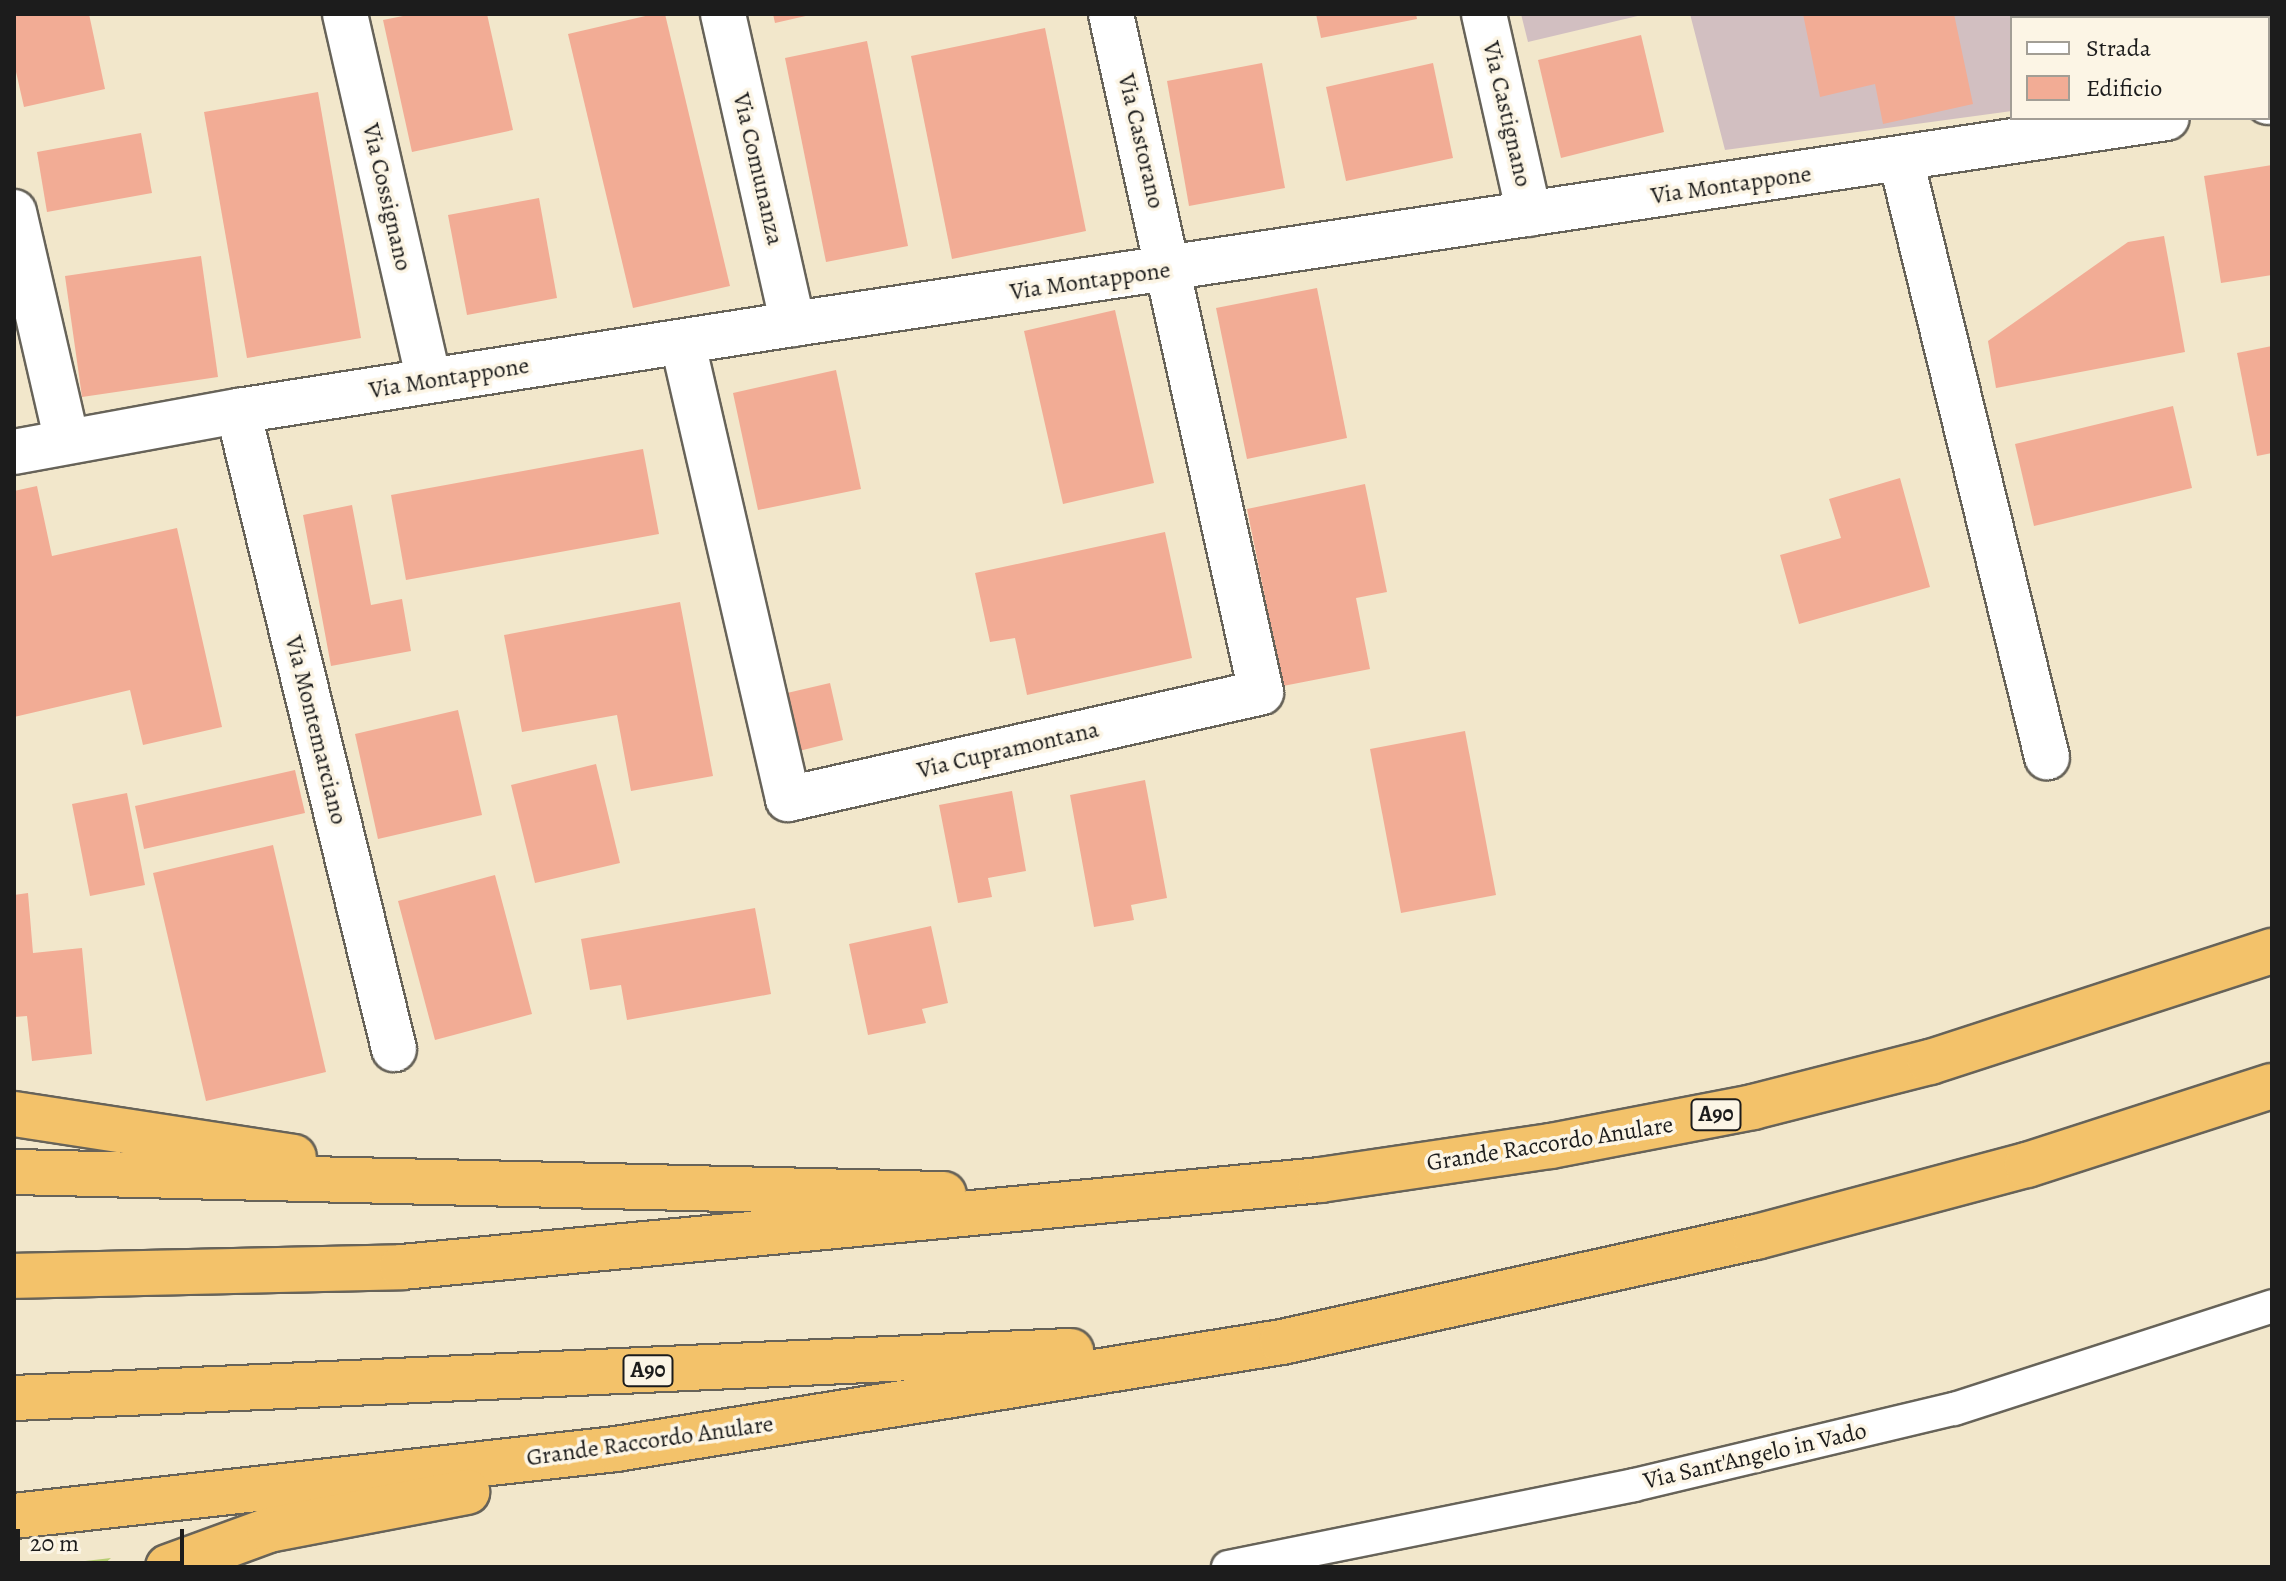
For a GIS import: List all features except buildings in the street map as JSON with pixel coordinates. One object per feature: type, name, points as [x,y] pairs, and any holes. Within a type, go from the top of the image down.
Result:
[{"type":"highway","name":"Grande Raccordo Anulare","points":[[14,1276],[402,1267],[1142,1200],[1551,1146],[1753,1107],[1930,1062],[2272,951]]},
{"type":"highway","name":"Grande Raccordo Anulare","points":[[14,1516],[616,1449],[1282,1342],[1771,1233],[2027,1165],[2272,1086]]},
{"type":"highway","points":[[14,1114],[257,1147],[353,1176]]},
{"type":"highway","name":"Grande Raccordo Anulare","points":[[14,1172],[353,1176],[1142,1200]]},
{"type":"highway","name":"Grande Raccordo Anulare","points":[[14,1398],[1282,1342]]},
{"type":"highway","points":[[168,1567],[269,1530],[463,1493],[616,1449]]},
{"type":"street","name":"Via Cossignano","points":[[345,14],[429,380]]},
{"type":"street","name":"Via Comunanza","points":[[723,14],[793,324]]},
{"type":"street","name":"Via Castorano","points":[[1111,14],[1171,269]]},
{"type":"street","name":"Via Castignano","points":[[1484,14],[1529,214]]},
{"type":"street","name":"Via Montappone","points":[[14,452],[429,380],[2154,120]]},
{"type":"street","points":[[1901,160],[2047,757]]},
{"type":"street","points":[[14,212],[67,441]]},
{"type":"street","name":"Via Cupramontana","points":[[683,344],[788,799],[1261,692],[1171,269]]},
{"type":"street","name":"Via Montemarciano","points":[[238,411],[394,1049]]},
{"type":"lane","name":"Via Sant'Angelo in Vado","points":[[1228,1567],[1634,1485],[1954,1409],[2272,1306]]},
{"type":"shaded area","points":[[1521,14],[1646,14],[1528,42]]},
{"type":"shaded area","points":[[1690,14],[2063,14],[2010,16],[2010,111],[1725,150]]},
{"type":"green space","points":[[111,1558],[101,1567],[34,1567]]}]
